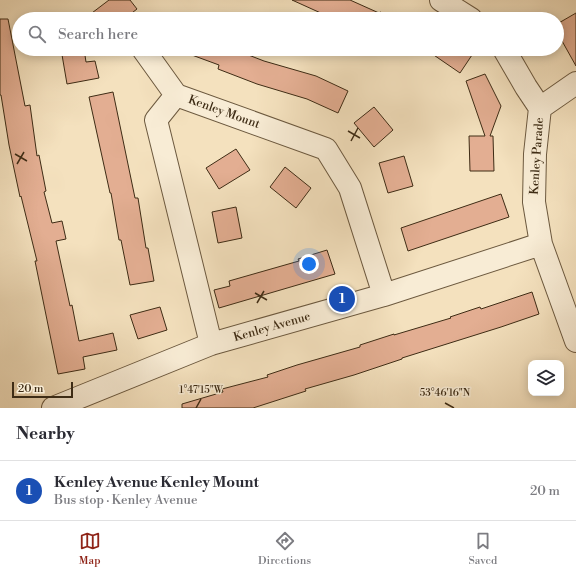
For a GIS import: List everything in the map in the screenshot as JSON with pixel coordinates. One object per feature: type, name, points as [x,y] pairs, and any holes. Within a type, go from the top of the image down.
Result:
[{"type":"street","points":[[441,0],[460,12]]},
{"type":"street","points":[[148,56],[176,95]]},
{"type":"street","points":[[508,56],[540,108],[576,83]]},
{"type":"street","name":"Kenley Mount","points":[[211,344],[156,120],[176,95],[326,149],[350,188],[384,295]]},
{"type":"street","name":"Kenley Parade","points":[[540,108],[535,154],[534,202],[542,244],[576,341]]},
{"type":"street","name":"Kenley Avenue","points":[[53,408],[211,344],[384,295],[542,244]]},
{"type":"building","points":[[109,0],[130,0],[137,9],[133,12],[93,12]]},
{"type":"building","points":[[292,0],[350,0],[377,12],[319,12]]},
{"type":"building","points":[[576,13],[576,66],[564,45],[564,20]]},
{"type":"building","points":[[0,19],[8,19],[12,39],[12,56],[15,56],[25,106],[30,105],[37,156],[39,155],[46,191],[44,192],[52,223],[62,221],[66,239],[56,241],[70,306],[72,305],[79,341],[113,333],[117,350],[83,357],[85,369],[58,374],[35,261],[37,261],[21,196],[20,197],[0,95]]},
{"type":"building","points":[[62,56],[85,56],[86,62],[95,61],[99,78],[67,84]]},
{"type":"building","points":[[195,56],[251,56],[316,76],[348,91],[338,113],[307,99],[257,84],[218,69],[219,65]]},
{"type":"building","points":[[435,56],[471,56],[460,73]]},
{"type":"building","points":[[485,74],[501,106],[490,136],[493,136],[494,171],[470,171],[469,136],[485,136],[466,81]]},
{"type":"building","points":[[113,92],[135,198],[138,198],[146,248],[148,248],[154,281],[130,285],[89,97]]},
{"type":"building","points":[[374,107],[393,130],[374,147],[354,123]]},
{"type":"building","points":[[236,149],[250,170],[219,189],[206,168]]},
{"type":"building","points":[[404,156],[413,186],[388,193],[379,163]]},
{"type":"building","points":[[285,167],[311,188],[296,208],[270,187]]},
{"type":"building","points":[[501,194],[509,217],[408,251],[401,228]]},
{"type":"building","points":[[236,207],[242,238],[218,243],[212,212]]},
{"type":"building","points":[[327,250],[335,274],[219,308],[214,290],[230,286],[229,281],[299,261],[298,259]]},
{"type":"building","points":[[532,292],[539,314],[501,327],[402,358],[354,375],[305,389],[306,391],[253,408],[182,408],[182,404],[223,392],[222,389],[268,377],[267,375],[297,365],[360,347],[360,345],[394,334],[451,318],[450,317],[480,307],[481,309]]},
{"type":"building","points":[[160,307],[167,330],[138,339],[130,315]]},
{"type":"place","name":"Kenley Avenue Kenley Mount","points":[[342,299]]}]
